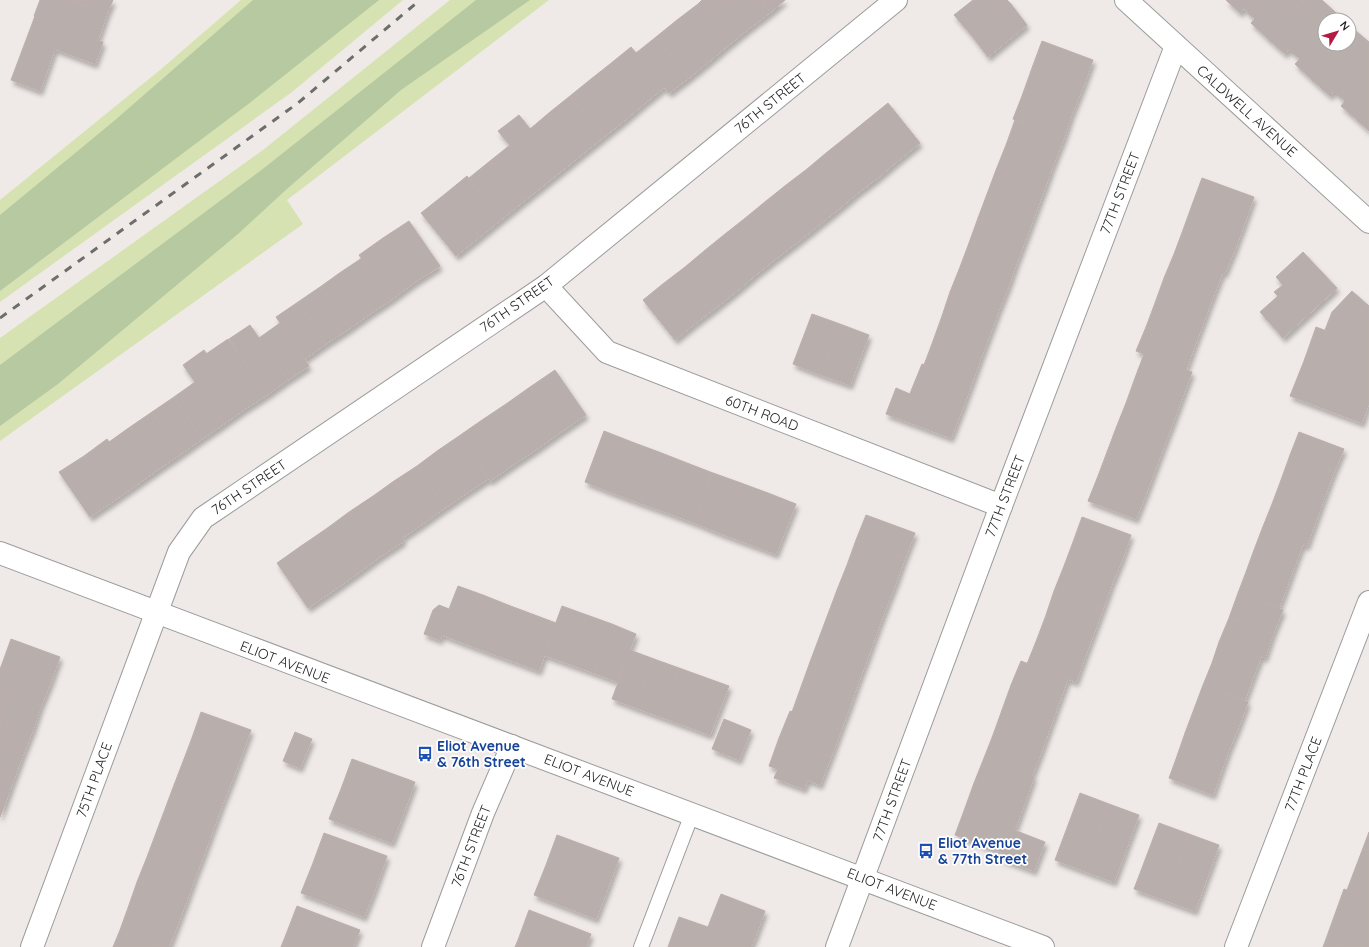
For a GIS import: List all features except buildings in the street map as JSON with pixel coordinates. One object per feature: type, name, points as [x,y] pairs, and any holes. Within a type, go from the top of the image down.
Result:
[{"type":"street","name":"76TH STREET","points":[[157,613],[179,552],[203,518],[546,286],[896,0]]},
{"type":"street","name":"CALDWELL AVENUE","points":[[1126,0],[1369,222]]},
{"type":"street","name":"77TH STREET","points":[[837,947],[1001,506],[1176,46]]},
{"type":"street","name":"60TH ROAD","points":[[546,286],[607,352],[1001,506]]},
{"type":"street","name":"ELIOT AVENUE","points":[[0,553],[863,878],[1034,946]]},
{"type":"street","name":"77TH PLACE","points":[[1236,947],[1369,602]]},
{"type":"street","name":"75TH PLACE","points":[[32,947],[157,613]]},
{"type":"street","name":"76TH STREET","points":[[433,947],[483,813],[512,746]]},
{"type":"lane","points":[[641,947],[692,814]]},
{"type":"green space","points":[[241,0],[403,0],[292,92],[0,302],[0,200],[160,70]]},
{"type":"green space","points":[[253,0],[379,0],[251,102],[0,291],[0,215],[114,121]]},
{"type":"green space","points":[[450,0],[549,0],[287,200],[303,224],[0,441],[0,338],[263,150]]},
{"type":"green space","points":[[476,0],[530,0],[401,90],[288,188],[238,234],[58,384],[0,426],[0,365],[264,168]]},
{"type":"railway","points":[[0,318],[298,103],[420,0]]},
{"type":"place","name":"Eliot Avenue & 76th Street","points":[[425,754]]},
{"type":"place","name":"Eliot Avenue & 77th Street","points":[[926,851]]}]
